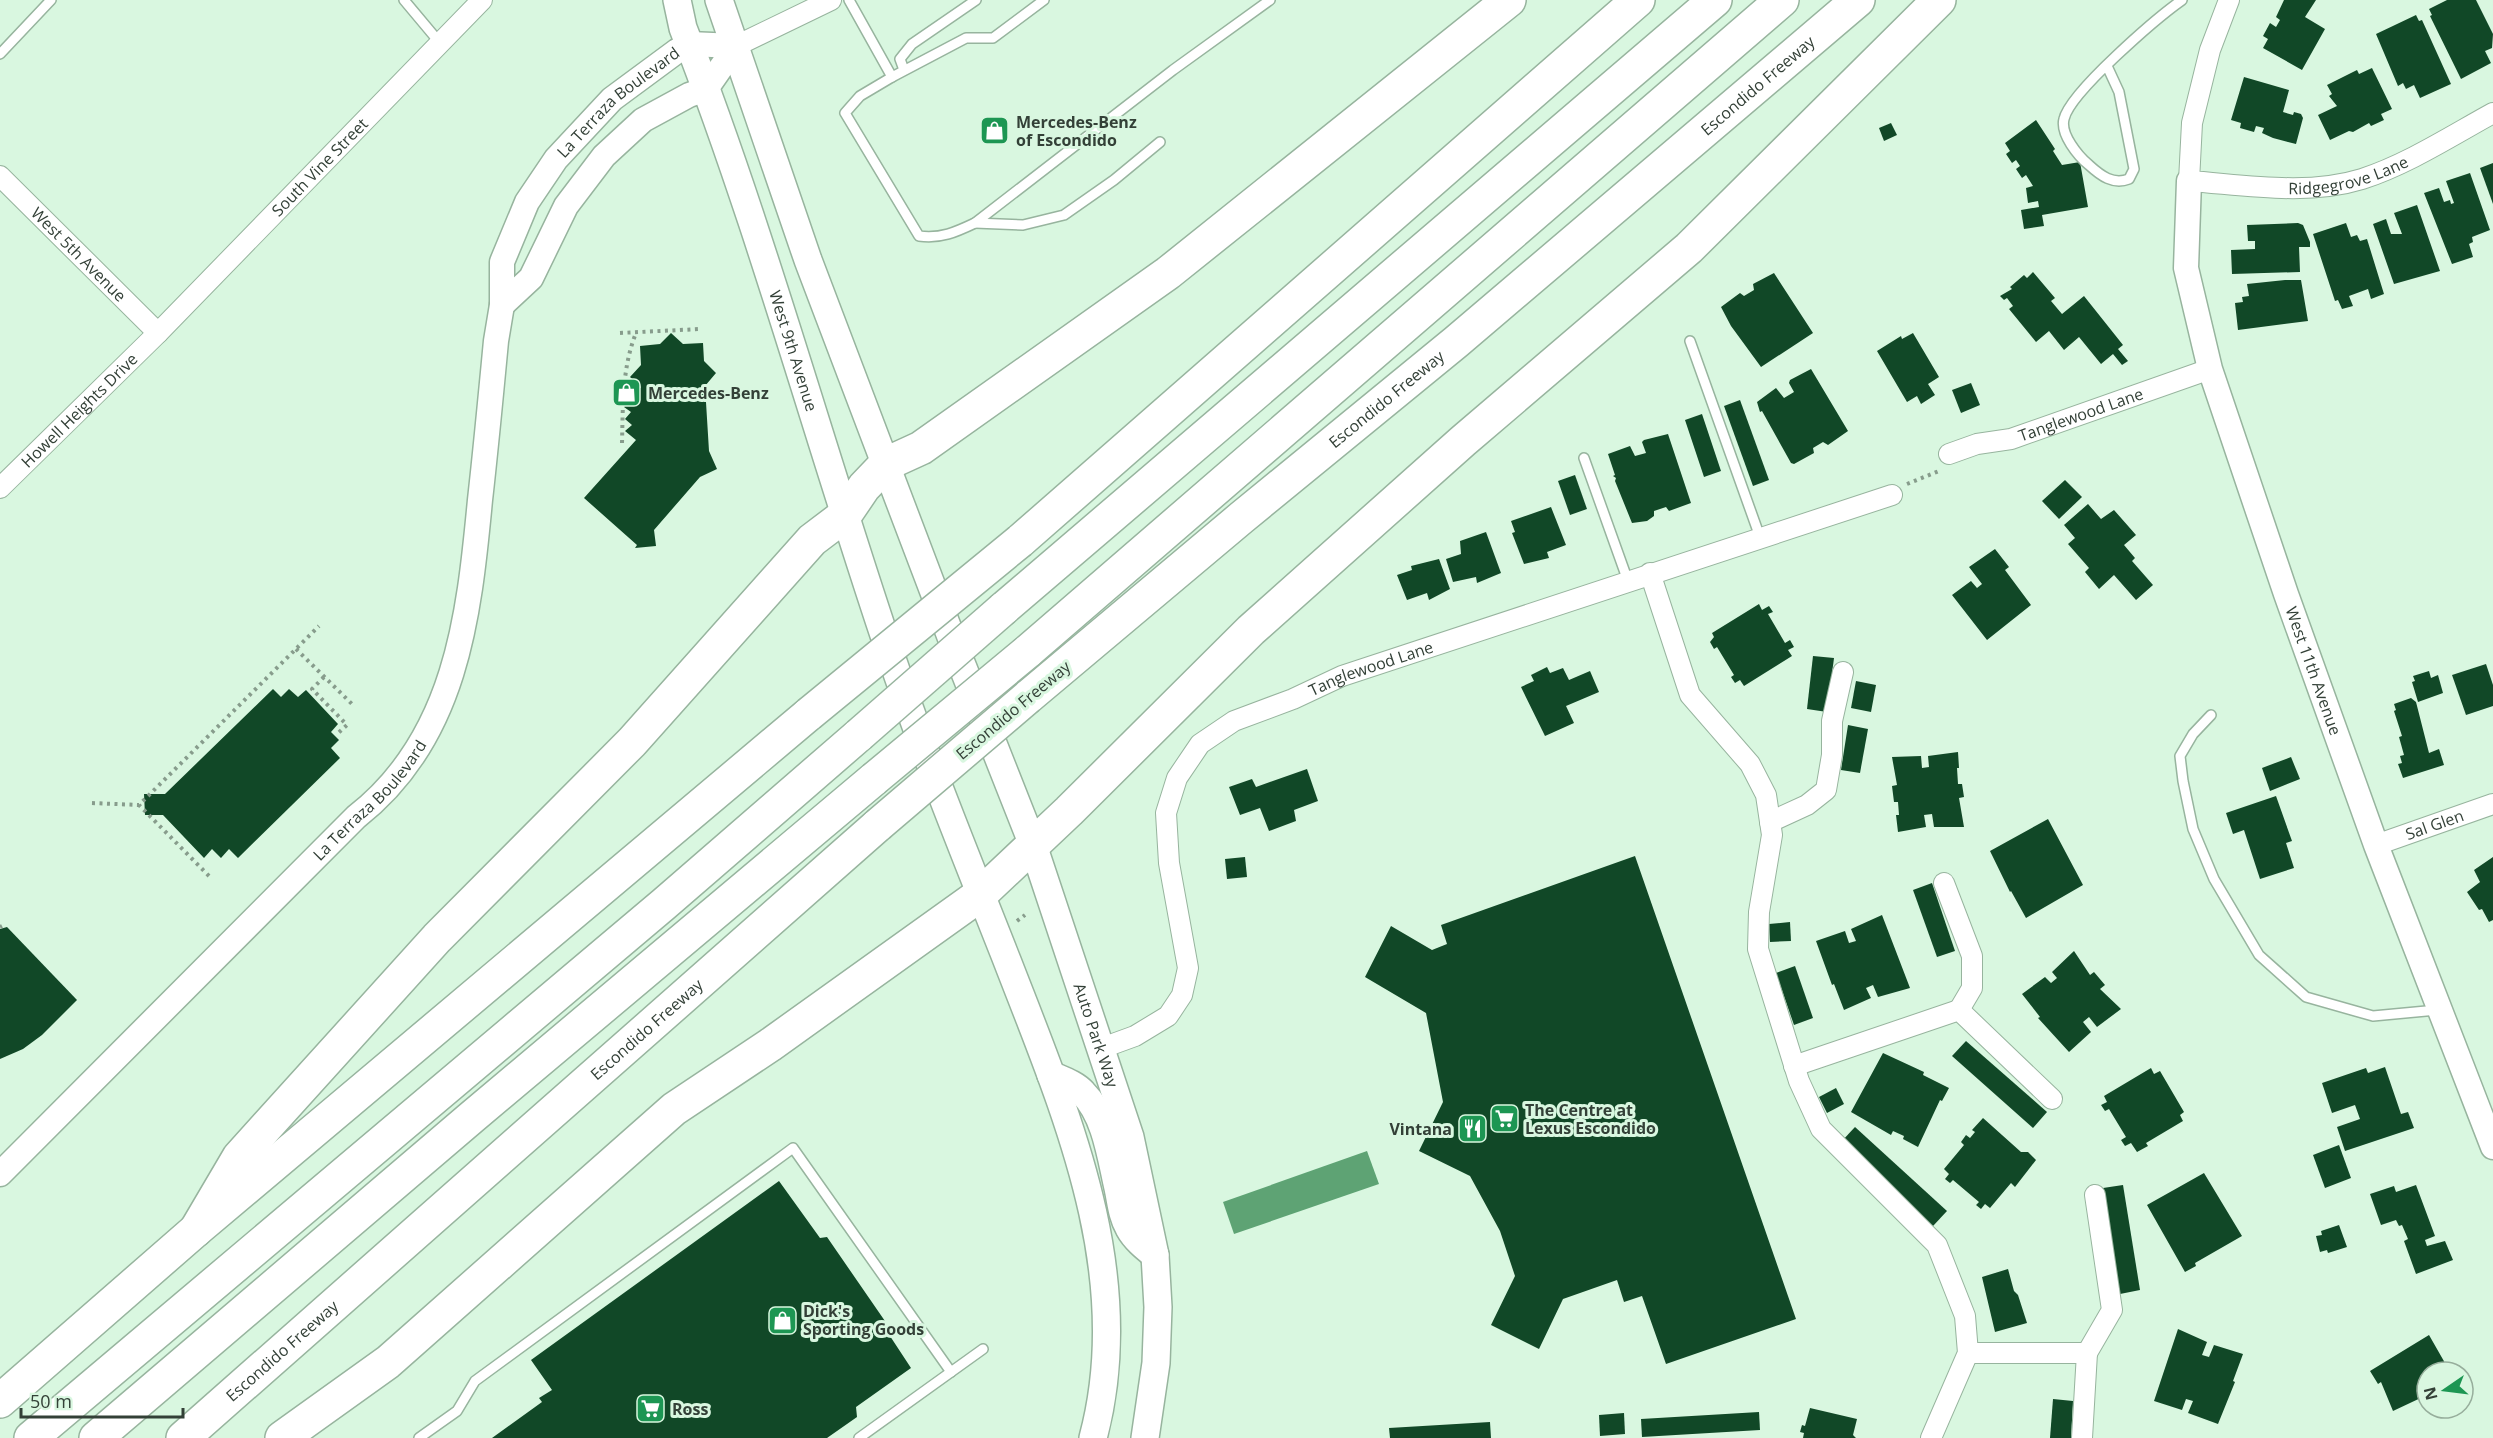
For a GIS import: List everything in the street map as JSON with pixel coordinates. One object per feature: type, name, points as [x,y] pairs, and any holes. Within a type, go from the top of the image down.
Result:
[{"type":"highway","points":[[196,1230],[239,1157],[437,938],[632,742],[812,540],[845,515],[864,487],[886,464],[921,448],[1168,273],[1509,0]]},
{"type":"highway","points":[[0,1401],[196,1230],[809,714],[1020,541],[1638,0]]},
{"type":"highway","points":[[31,1438],[664,904],[1003,609],[1715,0]]},
{"type":"highway","points":[[96,1438],[472,1117],[1028,652],[1782,0]]},
{"type":"highway","name":"Escondido Freeway","points":[[183,1438],[878,825],[1241,518],[1456,342],[1858,0]]},
{"type":"highway","points":[[282,1438],[388,1362],[674,1109],[770,1045],[981,894],[1251,630],[1463,441],[1689,248],[1939,0]]},
{"type":"main road","name":"West 9th Avenue","points":[[677,0],[689,44],[706,89],[908,705],[981,894]]},
{"type":"main road","points":[[719,0],[808,260],[886,464]]},
{"type":"main road","name":"Auto Park Way","points":[[886,464],[956,651],[1033,845],[1130,1137],[1155,1255],[1158,1307],[1156,1363],[1145,1438]]},
{"type":"main road","points":[[981,894],[1075,1138],[1094,1214],[1104,1277],[1106,1329],[1101,1405],[1093,1438]]},
{"type":"main road","points":[[1051,1075],[1069,1082],[1083,1092],[1094,1107],[1105,1135],[1123,1214],[1135,1236],[1155,1255]]},
{"type":"street","name":"South Vine Street","points":[[158,333],[482,0]]},
{"type":"street","points":[[706,89],[736,46],[831,0]]},
{"type":"street","points":[[2189,181],[2192,123],[2210,51],[2228,0]]},
{"type":"street","name":"La Terraza Boulevard","points":[[0,1174],[356,817],[383,796],[425,736],[454,671],[465,627],[473,581],[496,341],[502,305],[502,262],[527,202],[556,159],[612,99],[689,44],[736,46]]},
{"type":"street","name":"La Terraza Boulevard","points":[[502,305],[531,278],[566,206],[604,156],[643,120],[689,95],[706,89]]},
{"type":"street","name":"Ridgegrove Lane","points":[[2189,181],[2283,188],[2323,187],[2361,179],[2394,166],[2493,113]]},
{"type":"street","name":"West 5th Avenue","points":[[0,176],[158,333]]},
{"type":"street","name":"West 11th Avenue","points":[[2189,181],[2186,268],[2210,369],[2286,594],[2376,845],[2493,1147]]},
{"type":"street","name":"Howell Heights Drive","points":[[0,488],[158,333]]},
{"type":"street","name":"Tanglewood Lane","points":[[1949,454],[1977,444],[2011,439],[2210,369]]},
{"type":"street","name":"Tanglewood Lane","points":[[1102,1048],[1135,1036],[1168,1016],[1182,995],[1188,968],[1169,863],[1166,813],[1177,778],[1200,744],[1234,721],[1293,699],[1342,675],[1892,495]]},
{"type":"street","points":[[1650,573],[1690,696],[1750,764],[1766,795],[1772,835],[1759,912],[1758,949],[1794,1066],[1821,1129],[1937,1245],[1965,1316],[1968,1353],[1931,1438]]},
{"type":"street","points":[[1770,822],[1807,805],[1826,789],[1832,754],[1832,721],[1843,672]]},
{"type":"street","name":"Sal Glen","points":[[2376,845],[2493,804]]},
{"type":"street","points":[[1794,1066],[1959,1010],[1972,988],[1972,956],[1944,883]]},
{"type":"street","points":[[1959,1010],[2052,1099]]},
{"type":"street","points":[[2082,1438],[2087,1353],[2112,1310],[2095,1195]]},
{"type":"street","points":[[1968,1353],[2087,1353]]},
{"type":"lane","points":[[0,54],[51,0]]},
{"type":"lane","points":[[404,0],[440,43]]},
{"type":"lane","points":[[849,0],[892,77]]},
{"type":"lane","points":[[904,70],[900,59],[912,44],[975,0]]},
{"type":"lane","points":[[1044,0],[993,38],[966,38],[904,70],[860,96],[845,113],[919,236],[932,238],[950,235],[975,223],[1173,70],[1270,0]]},
{"type":"lane","points":[[2107,66],[2119,92],[2134,169],[2129,179],[2119,183],[2107,178],[2087,164],[2064,131],[2063,120],[2068,110],[2107,66],[2157,17],[2182,0]]},
{"type":"lane","points":[[975,223],[1023,225],[1064,216],[1114,180],[1160,142]]},
{"type":"lane","points":[[1690,341],[1760,537]]},
{"type":"lane","points":[[1584,458],[1628,581]]},
{"type":"lane","points":[[2211,715],[2193,734],[2180,756],[2183,781],[2193,829],[2214,879],[2259,955],[2306,997],[2373,1016],[2440,1009]]},
{"type":"lane","points":[[419,1438],[457,1411],[475,1381],[793,1148],[951,1372]]},
{"type":"lane","points":[[859,1438],[983,1349]]},
{"type":"path","points":[[620,333],[700,329]]},
{"type":"path","points":[[622,443],[623,392],[628,353],[636,333]]},
{"type":"path","points":[[1892,495],[1912,481],[1945,469],[1949,454]]},
{"type":"path","points":[[139,805],[319,626]]},
{"type":"path","points":[[296,648],[353,705]]},
{"type":"path","points":[[324,677],[312,689],[347,725],[336,735]]},
{"type":"path","points":[[92,803],[139,805],[209,876]]},
{"type":"shaded area","points":[[1367,1151],[1379,1184],[1234,1234],[1223,1202]]},
{"type":"building","points":[[2284,0],[2316,0],[2305,17],[2325,29],[2302,70],[2263,48],[2268,39],[2263,36],[2270,23],[2276,27],[2280,20],[2276,17]]},
{"type":"building","points":[[2447,0],[2476,0],[2493,34],[2492,48],[2485,51],[2491,63],[2461,79],[2430,16],[2432,15],[2429,9]]},
{"type":"building","points":[[2416,15],[2419,21],[2422,20],[2451,84],[2420,98],[2414,85],[2406,89],[2403,83],[2398,86],[2376,34]]},
{"type":"building","points":[[2372,68],[2392,109],[2381,114],[2384,120],[2371,126],[2369,123],[2353,132],[2349,131],[2330,140],[2318,115],[2337,106],[2329,96],[2332,94],[2327,85],[2357,70],[2359,74]]},
{"type":"building","points":[[2244,77],[2289,90],[2283,112],[2293,115],[2294,112],[2301,114],[2303,118],[2296,144],[2262,133],[2264,128],[2256,126],[2254,132],[2240,128],[2241,123],[2231,120]]},
{"type":"building","points":[[2036,120],[2055,149],[2053,151],[2062,165],[2080,162],[2088,207],[2042,215],[2044,226],[2024,229],[2021,210],[2039,207],[2038,201],[2028,203],[2026,188],[2033,186],[2026,175],[2022,178],[2016,169],[2020,166],[2016,160],[2012,163],[2006,154],[2010,151],[2005,143]]},
{"type":"building","points":[[1891,123],[1897,135],[1884,141],[1879,128]]},
{"type":"building","points":[[2493,163],[2493,204],[2480,168]]},
{"type":"building","points":[[2470,173],[2490,230],[2472,237],[2473,242],[2469,244],[2473,257],[2452,264],[2424,193],[2439,188],[2444,202],[2450,200],[2451,204],[2454,203],[2446,181]]},
{"type":"building","points":[[2417,205],[2440,271],[2394,284],[2373,224],[2386,219],[2391,234],[2402,234],[2394,213]]},
{"type":"building","points":[[2298,223],[2303,225],[2310,242],[2310,247],[2299,247],[2300,272],[2232,274],[2231,250],[2255,249],[2255,241],[2248,241],[2247,225]]},
{"type":"building","points":[[2346,223],[2351,237],[2357,235],[2360,241],[2367,239],[2384,294],[2371,299],[2368,289],[2349,296],[2353,306],[2342,309],[2338,300],[2335,301],[2313,234]]},
{"type":"building","points":[[2033,272],[2055,298],[2051,301],[2062,314],[2084,296],[2123,345],[2118,349],[2128,361],[2122,365],[2113,354],[2101,364],[2079,337],[2064,350],[2049,331],[2036,342],[2009,309],[2013,306],[2007,298],[2004,300],[2000,296],[2012,289],[2010,287],[2024,275],[2027,278]]},
{"type":"building","points":[[1774,273],[1813,333],[1761,367],[1731,326],[1721,307],[1740,293],[1744,296],[1754,290],[1753,284]]},
{"type":"building","points":[[2301,280],[2308,321],[2238,330],[2235,303],[2243,302],[2242,297],[2249,296],[2247,284]]},
{"type":"building","points":[[671,333],[683,344],[703,343],[704,361],[716,373],[705,386],[709,451],[717,469],[700,477],[654,530],[656,546],[635,548],[637,545],[584,498],[636,440],[625,431],[632,425],[625,419],[631,412],[624,407],[641,387],[630,377],[641,365],[640,346],[660,344]]},
{"type":"building","points":[[1913,333],[1939,377],[1928,384],[1935,395],[1921,404],[1917,396],[1907,402],[1877,351],[1901,336],[1902,339]]},
{"type":"building","points":[[1811,369],[1848,431],[1828,445],[1823,442],[1813,448],[1814,453],[1794,464],[1791,463],[1762,411],[1760,412],[1757,402],[1776,388],[1784,398],[1794,392],[1789,383],[1790,380]]},
{"type":"building","points":[[1971,383],[1980,405],[1961,413],[1952,390]]},
{"type":"building","points":[[1740,400],[1769,480],[1753,486],[1724,406]]},
{"type":"building","points":[[1702,414],[1721,471],[1704,477],[1685,420]]},
{"type":"building","points":[[1668,434],[1691,503],[1669,511],[1666,507],[1654,511],[1654,516],[1647,521],[1632,523],[1615,481],[1616,478],[1613,476],[1615,475],[1608,454],[1630,446],[1635,456],[1646,453],[1642,442],[1644,440]]},
{"type":"building","points":[[1575,475],[1587,509],[1570,515],[1558,481]]},
{"type":"building","points":[[2065,480],[2082,497],[2059,519],[2042,501]]},
{"type":"building","points":[[2088,504],[2101,519],[2114,510],[2136,535],[2124,545],[2135,558],[2132,561],[2153,585],[2136,600],[2114,575],[2099,589],[2085,572],[2089,568],[2068,544],[2075,538],[2064,525]]},
{"type":"building","points":[[1551,507],[1566,545],[1547,552],[1549,558],[1524,564],[1512,533],[1515,532],[1511,521]]},
{"type":"building","points":[[1486,532],[1501,573],[1477,583],[1476,577],[1453,582],[1446,559],[1461,554],[1460,541]]},
{"type":"building","points":[[1995,549],[2009,567],[2005,570],[2031,605],[1987,640],[1952,595],[1971,581],[1977,588],[1982,584],[1969,567]]},
{"type":"building","points":[[1439,559],[1450,589],[1429,600],[1427,593],[1407,600],[1397,575],[1412,570],[1411,566]]},
{"type":"building","points":[[1759,604],[1762,610],[1769,606],[1773,612],[1768,614],[1785,643],[1790,640],[1794,647],[1788,650],[1792,656],[1744,686],[1740,680],[1735,683],[1731,677],[1734,675],[1717,647],[1714,649],[1710,642],[1714,637],[1712,633]]},
{"type":"building","points":[[1813,656],[1834,658],[1827,712],[1807,709]]},
{"type":"building","points":[[2486,664],[2493,685],[2493,706],[2466,715],[2452,675]]},
{"type":"building","points":[[1547,667],[1550,673],[1563,668],[1569,680],[1590,671],[1599,692],[1566,706],[1574,723],[1545,736],[1521,687],[1534,681],[1531,675]]},
{"type":"building","points":[[2429,671],[2431,678],[2438,675],[2443,693],[2418,702],[2412,682],[2415,681],[2413,676]]},
{"type":"building","points":[[1856,681],[1876,685],[1871,712],[1851,708]]},
{"type":"building","points":[[273,689],[281,697],[289,689],[298,697],[306,690],[338,724],[331,732],[339,740],[331,748],[340,758],[238,858],[229,849],[221,858],[212,849],[204,858],[163,815],[145,815],[144,794],[165,794]]},
{"type":"building","points":[[2411,698],[2416,702],[2429,753],[2439,749],[2444,765],[2403,778],[2398,764],[2402,763],[2400,756],[2404,755],[2399,737],[2402,736],[2394,704]]},
{"type":"building","points":[[1848,725],[1868,729],[1860,773],[1841,770]]},
{"type":"building","points":[[1958,752],[1958,784],[1962,784],[1964,797],[1959,798],[1964,827],[1934,827],[1932,814],[1924,815],[1926,827],[1898,832],[1896,815],[1899,815],[1898,802],[1894,802],[1892,786],[1897,785],[1892,757],[1921,756],[1922,768],[1929,767],[1928,756]]},
{"type":"building","points":[[2291,757],[2300,779],[2270,791],[2262,768]]},
{"type":"building","points":[[1307,769],[1318,801],[1294,810],[1296,821],[1269,831],[1260,808],[1240,815],[1229,787],[1252,779],[1256,787]]},
{"type":"building","points":[[2276,796],[2292,841],[2286,843],[2294,868],[2260,879],[2244,830],[2233,834],[2226,813]]},
{"type":"building","points":[[2048,819],[2083,885],[2026,918],[1990,851]]},
{"type":"building","points":[[1635,856],[1796,1319],[1666,1364],[1642,1296],[1624,1302],[1617,1280],[1563,1299],[1539,1349],[1491,1325],[1515,1276],[1500,1231],[1470,1176],[1419,1151],[1443,1102],[1426,1013],[1365,977],[1391,926],[1432,950],[1447,944],[1441,925]]},
{"type":"building","points":[[1245,857],[1247,877],[1227,879],[1225,859]]},
{"type":"building","points":[[2493,857],[2493,920],[2489,922],[2482,909],[2479,910],[2467,892],[2480,882],[2474,870]]},
{"type":"building","points":[[1932,883],[1955,951],[1937,957],[1913,890]]},
{"type":"building","points":[[1882,915],[1910,988],[1878,997],[1873,985],[1866,988],[1871,998],[1844,1010],[1816,941],[1845,931],[1849,943],[1856,941],[1851,929]]},
{"type":"building","points":[[1790,922],[1791,941],[1770,942],[1769,924]]},
{"type":"building","points":[[7,927],[77,1000],[42,1035],[23,1049],[0,1059],[0,929]]},
{"type":"building","points":[[2074,951],[2090,975],[2094,972],[2105,985],[2100,989],[2121,1009],[2097,1027],[2089,1017],[2083,1022],[2091,1032],[2069,1052],[2038,1018],[2040,1017],[2022,994],[2045,977],[2051,983],[2057,978],[2052,972]]},
{"type":"building","points":[[1795,966],[1813,1018],[1794,1025],[1776,973]]},
{"type":"building","points":[[1966,1041],[2047,1112],[2033,1128],[1952,1056]]},
{"type":"building","points":[[1883,1053],[1924,1072],[1923,1075],[1949,1088],[1942,1101],[1940,1100],[1918,1147],[1903,1139],[1904,1136],[1893,1131],[1891,1135],[1851,1112]]},
{"type":"building","points":[[2385,1067],[2401,1114],[2408,1112],[2414,1128],[2345,1151],[2337,1127],[2360,1119],[2355,1105],[2332,1113],[2322,1083],[2366,1068],[2368,1073]]},
{"type":"building","points":[[2151,1068],[2154,1074],[2160,1071],[2184,1112],[2180,1115],[2183,1121],[2146,1143],[2148,1146],[2137,1152],[2131,1143],[2125,1146],[2121,1140],[2126,1137],[2109,1109],[2105,1111],[2101,1105],[2107,1102],[2104,1096]]},
{"type":"building","points":[[1836,1088],[1844,1104],[1827,1113],[1819,1097]]},
{"type":"building","points":[[1983,1118],[2021,1152],[2028,1152],[2036,1160],[2015,1187],[2011,1183],[1990,1208],[1985,1204],[1981,1209],[1976,1205],[1979,1202],[1953,1180],[1950,1183],[1945,1179],[1949,1174],[1944,1169],[1964,1145],[1961,1142],[1966,1135],[1970,1138],[1975,1132],[1972,1130]]},
{"type":"building","points":[[1855,1127],[1947,1211],[1933,1226],[1841,1142]]},
{"type":"building","points":[[2339,1145],[2351,1178],[2325,1188],[2313,1155]]},
{"type":"building","points":[[2204,1173],[2242,1236],[2195,1263],[2196,1266],[2185,1272],[2147,1205]]},
{"type":"building","points":[[779,1181],[820,1238],[827,1237],[887,1324],[888,1333],[911,1368],[856,1407],[857,1417],[827,1438],[492,1438],[542,1402],[539,1398],[552,1390],[531,1360]]},
{"type":"building","points":[[2123,1185],[2140,1290],[2120,1294],[2103,1188]]},
{"type":"building","points":[[2416,1185],[2435,1236],[2425,1240],[2427,1246],[2445,1241],[2453,1260],[2416,1274],[2404,1241],[2408,1239],[2402,1225],[2399,1226],[2396,1220],[2381,1225],[2370,1194],[2394,1186],[2396,1192]]},
{"type":"building","points":[[2339,1225],[2347,1247],[2328,1253],[2327,1250],[2320,1252],[2316,1236],[2322,1235],[2321,1231]]},
{"type":"building","points":[[2008,1269],[2027,1323],[1995,1332],[1982,1277]]},
{"type":"building","points":[[2178,1329],[2207,1342],[2202,1355],[2209,1357],[2214,1345],[2243,1354],[2233,1381],[2235,1382],[2218,1424],[2188,1413],[2193,1401],[2186,1399],[2182,1410],[2154,1401]]},
{"type":"building","points":[[2429,1335],[2443,1360],[2415,1360],[2415,1401],[2393,1411],[2381,1382],[2378,1384],[2370,1371]]},
{"type":"building","points":[[2053,1399],[2073,1401],[2071,1438],[2050,1438]]},
{"type":"building","points":[[1810,1408],[1857,1419],[1853,1435],[1856,1438],[1803,1438],[1804,1433],[1800,1432],[1802,1425],[1805,1426]]},
{"type":"building","points":[[1759,1412],[1760,1430],[1642,1437],[1641,1419]]},
{"type":"building","points":[[1624,1413],[1625,1434],[1600,1436],[1599,1415]]},
{"type":"building","points":[[1490,1422],[1491,1438],[1390,1438],[1389,1428]]},
{"type":"place","name":"Mercedes-Benz of Escondido","points":[[995,131]]},
{"type":"place","name":"Mercedes-Benz","points":[[627,393]]},
{"type":"place","name":"The Centre at Lexus Escondido","points":[[1504,1119]]},
{"type":"place","name":"Vintana","points":[[1473,1129]]},
{"type":"place","name":"Dick's Sporting Goods","points":[[782,1320]]},
{"type":"place","name":"Ross","points":[[651,1409]]}]
